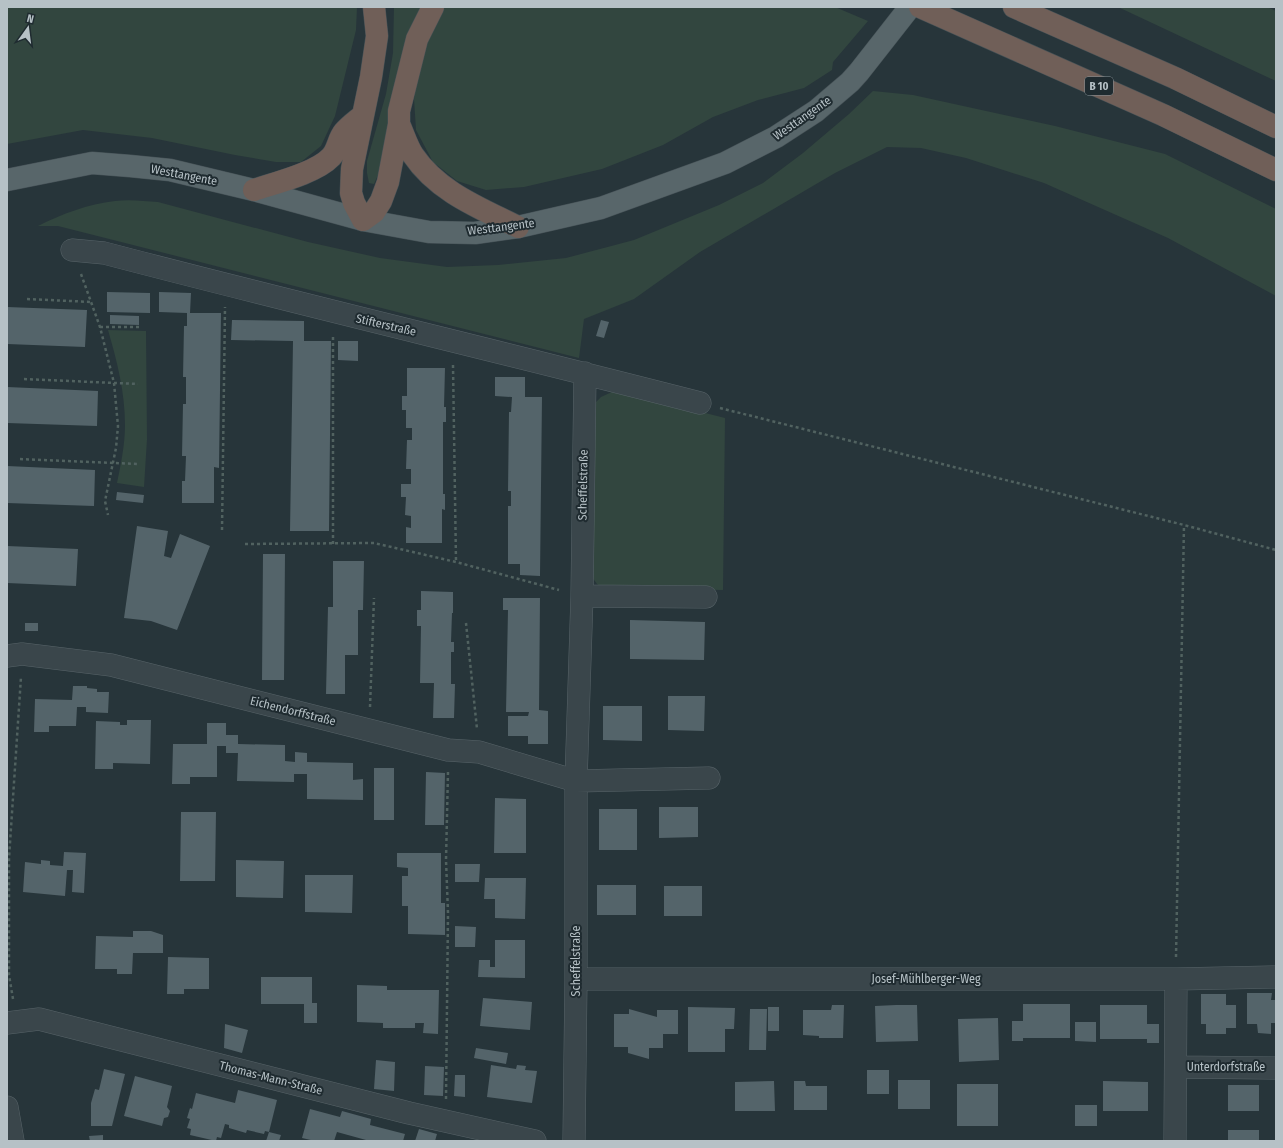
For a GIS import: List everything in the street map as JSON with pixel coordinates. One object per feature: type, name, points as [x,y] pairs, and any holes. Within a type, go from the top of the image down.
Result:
[{"type":"highway","points":[[374,7],[377,36],[371,77],[352,169],[351,193],[363,220],[374,212],[381,201],[388,182],[399,124],[399,112],[417,39],[433,7]]},
{"type":"highway","name":"B 10","points":[[920,7],[1156,112],[1276,170]]},
{"type":"highway","points":[[1014,7],[1175,78],[1276,127]]},
{"type":"highway","points":[[254,190],[304,173],[321,165],[331,157],[337,148],[343,133],[362,116]]},
{"type":"highway","points":[[399,124],[414,155],[437,182],[460,198],[518,227]]},
{"type":"main road","name":"Westtangente","points":[[7,180],[92,163],[170,170],[254,190],[363,220],[429,232],[474,233],[518,227],[601,208],[725,163],[776,137],[816,111],[850,82],[910,7]]},
{"type":"street","name":"Stifterstraße","points":[[72,250],[104,253],[333,312],[452,340],[700,403]]},
{"type":"street","name":"Scheffelstraße","points":[[574,1141],[576,781],[582,596],[585,373]]},
{"type":"street","points":[[582,596],[706,597]]},
{"type":"street","name":"Eichendorffstraße","points":[[14,655],[111,665],[448,750],[479,752],[576,781]]},
{"type":"street","points":[[576,781],[709,778]]},
{"type":"street","name":"Josef-Mühlberger-Weg","points":[[576,979],[1176,979],[1276,977]]},
{"type":"street","name":"Unterdorfstraße","points":[[1175,1141],[1176,979]]},
{"type":"street","name":"Thomas-Mann-Straße","points":[[12,1022],[40,1019],[446,1121],[535,1141]]},
{"type":"street","name":"Unterdorfstraße","points":[[1176,1067],[1276,1068]]},
{"type":"street","points":[[7,1107],[13,1141]]},
{"type":"path","points":[[72,250],[100,327],[114,383],[118,426],[116,448],[105,501],[108,515]]},
{"type":"path","points":[[222,530],[226,285]]},
{"type":"path","points":[[28,299],[92,302]]},
{"type":"path","points":[[333,312],[333,544]]},
{"type":"path","points":[[100,327],[140,327]]},
{"type":"path","points":[[452,340],[456,562]]},
{"type":"path","points":[[24,379],[138,384]]},
{"type":"path","points":[[700,403],[1184,525],[1276,550]]},
{"type":"path","points":[[20,459],[137,464]]},
{"type":"path","points":[[1176,979],[1184,525]]},
{"type":"path","points":[[245,544],[374,543],[456,562],[582,596]]},
{"type":"path","points":[[370,730],[374,598]]},
{"type":"path","points":[[466,623],[479,752]]},
{"type":"path","points":[[12,1022],[9,975],[9,858],[20,704],[14,655]]},
{"type":"path","points":[[446,1121],[448,913],[446,860],[448,750]]},
{"type":"green space","points":[[7,7],[357,7],[356,30],[335,116],[321,146],[301,162],[276,162],[152,138],[83,130],[7,144]]},
{"type":"green space","points":[[394,7],[426,7],[378,175],[374,184],[369,183],[367,161],[386,94],[393,53]]},
{"type":"green space","points":[[446,7],[835,7],[868,21],[833,62],[832,70],[804,88],[758,100],[713,117],[663,145],[602,169],[524,187],[486,190],[457,181],[433,162],[416,130],[414,99],[419,61],[440,12]]},
{"type":"green space","points":[[1118,7],[1267,7],[1276,11],[1276,81]]},
{"type":"green space","points":[[873,91],[913,95],[1055,126],[1165,154],[1276,209],[1276,296],[1168,238],[1044,183],[966,158],[921,148],[887,147],[835,173],[700,252],[634,299],[584,319],[579,358],[58,226],[38,226],[56,217],[95,204],[120,200],[136,200],[158,202],[308,242],[380,258],[447,267],[498,265],[566,258],[634,240],[719,205],[763,183],[803,153],[849,114]]},
{"type":"green space","points":[[108,330],[146,331],[147,439],[144,487],[117,483],[124,447],[125,413],[120,377]]},
{"type":"green space","points":[[614,391],[725,418],[723,590],[603,588],[597,584],[592,577],[594,404],[601,397]]},
{"type":"building","points":[[107,292],[150,293],[150,313],[107,312]]},
{"type":"building","points":[[159,292],[191,293],[190,313],[221,313],[219,468],[214,467],[214,503],[182,503],[182,481],[185,481],[186,456],[182,456],[183,404],[186,404],[186,377],[183,377],[184,326],[187,326],[187,313],[159,312]]},
{"type":"building","points":[[7,307],[87,310],[85,347],[7,344]]},
{"type":"building","points":[[110,315],[139,316],[139,325],[110,324]]},
{"type":"building","points":[[232,320],[304,321],[304,341],[331,341],[329,531],[290,531],[293,341],[231,340]]},
{"type":"building","points":[[601,320],[609,322],[604,338],[596,336]]},
{"type":"building","points":[[338,341],[358,341],[358,361],[338,360]]},
{"type":"building","points":[[407,368],[445,368],[444,407],[446,407],[446,422],[443,422],[443,494],[445,494],[445,510],[442,509],[442,543],[406,543],[406,527],[411,528],[411,516],[405,515],[406,497],[401,497],[401,484],[411,484],[411,469],[406,469],[407,440],[412,440],[412,428],[406,428],[406,410],[402,410],[402,396],[407,396]]},
{"type":"building","points":[[495,377],[525,377],[525,397],[542,397],[540,576],[520,575],[520,564],[508,564],[508,506],[511,506],[511,491],[508,491],[509,412],[511,412],[512,397],[495,396]]},
{"type":"building","points":[[7,387],[98,391],[97,426],[7,423]]},
{"type":"building","points":[[7,466],[95,470],[94,506],[7,503]]},
{"type":"building","points":[[117,492],[144,495],[143,503],[116,500]]},
{"type":"building","points":[[137,526],[168,531],[164,556],[171,558],[180,534],[210,546],[177,630],[151,621],[124,618]]},
{"type":"building","points":[[7,546],[78,549],[76,586],[7,583]]},
{"type":"building","points":[[263,554],[285,554],[284,680],[262,680]]},
{"type":"building","points":[[333,561],[364,561],[363,610],[358,610],[358,655],[345,655],[345,694],[326,694],[328,607],[333,607]]},
{"type":"building","points":[[421,591],[453,592],[451,642],[454,642],[454,652],[451,652],[451,684],[455,684],[454,718],[433,718],[434,683],[420,683],[421,626],[417,626],[417,610],[421,610]]},
{"type":"building","points":[[503,598],[540,598],[539,710],[548,711],[548,744],[528,744],[528,736],[508,736],[508,716],[528,716],[529,712],[506,712],[508,610],[503,610]]},
{"type":"building","points":[[630,620],[705,622],[704,660],[630,659]]},
{"type":"building","points":[[25,623],[38,623],[38,631],[25,631]]},
{"type":"building","points":[[73,686],[87,686],[87,688],[97,689],[97,692],[109,692],[108,713],[86,712],[86,707],[77,707],[76,726],[49,726],[49,732],[34,732],[35,699],[72,700]]},
{"type":"building","points":[[668,696],[705,696],[704,731],[668,730]]},
{"type":"building","points":[[603,706],[642,706],[642,741],[603,740]]},
{"type":"building","points":[[127,720],[151,720],[150,764],[113,763],[113,769],[95,769],[96,721],[120,722],[120,725],[127,725]]},
{"type":"building","points":[[207,723],[226,723],[226,735],[238,735],[238,744],[285,745],[285,761],[295,762],[295,752],[307,753],[307,762],[353,763],[353,780],[363,779],[363,800],[307,799],[307,774],[294,774],[294,782],[237,781],[238,753],[226,753],[226,746],[217,746],[217,777],[190,777],[190,784],[172,784],[173,744],[207,744]]},
{"type":"building","points":[[374,768],[394,768],[394,820],[374,820]]},
{"type":"building","points":[[426,772],[445,773],[444,825],[425,825]]},
{"type":"building","points":[[495,798],[526,799],[526,853],[494,853]]},
{"type":"building","points":[[659,807],[698,807],[698,837],[659,838]]},
{"type":"building","points":[[599,809],[637,809],[637,850],[599,850]]},
{"type":"building","points":[[181,812],[216,812],[215,881],[180,881]]},
{"type":"building","points":[[64,852],[86,853],[84,893],[72,892],[73,870],[67,870],[65,896],[23,892],[25,862],[41,864],[41,860],[50,861],[50,865],[63,866]]},
{"type":"building","points":[[397,853],[441,853],[441,903],[445,903],[445,935],[408,934],[408,906],[402,906],[402,876],[408,876],[408,868],[397,867]]},
{"type":"building","points":[[236,860],[284,861],[283,898],[236,897]]},
{"type":"building","points":[[455,864],[480,864],[479,882],[455,882]]},
{"type":"building","points":[[305,875],[353,875],[352,913],[305,912]]},
{"type":"building","points":[[485,878],[526,878],[525,919],[495,918],[495,899],[484,899]]},
{"type":"building","points":[[597,885],[636,885],[636,915],[597,915]]},
{"type":"building","points":[[664,886],[702,886],[702,916],[664,916]]},
{"type":"building","points":[[455,926],[476,927],[475,947],[455,947]]},
{"type":"building","points":[[133,931],[151,931],[163,935],[163,953],[133,953],[132,974],[117,974],[117,969],[95,969],[96,936],[133,937]]},
{"type":"building","points":[[495,940],[525,940],[525,978],[478,977],[479,960],[490,960],[490,967],[495,967]]},
{"type":"building","points":[[168,957],[209,958],[209,989],[184,989],[184,994],[167,994]]},
{"type":"building","points":[[261,977],[312,977],[312,1003],[317,1003],[317,1023],[304,1023],[304,1004],[261,1004]]},
{"type":"building","points":[[357,985],[387,986],[387,990],[439,990],[438,1034],[423,1033],[424,1023],[415,1023],[415,1028],[383,1028],[383,1023],[357,1022]]},
{"type":"building","points":[[1247,993],[1272,993],[1271,1000],[1276,1000],[1276,1023],[1271,1023],[1271,1034],[1258,1033],[1257,1024],[1247,1024]]},
{"type":"building","points":[[1201,994],[1226,994],[1226,1005],[1236,1005],[1236,1028],[1226,1028],[1226,1034],[1206,1034],[1206,1024],[1201,1024]]},
{"type":"building","points":[[483,998],[532,1002],[530,1030],[480,1026]]},
{"type":"building","points":[[1023,1004],[1070,1004],[1070,1038],[1023,1038],[1023,1041],[1012,1041],[1012,1021],[1023,1021]]},
{"type":"building","points":[[832,1005],[844,1005],[843,1038],[819,1038],[819,1036],[803,1035],[803,1010],[831,1010]]},
{"type":"building","points":[[917,1005],[918,1041],[876,1042],[875,1006]]},
{"type":"building","points":[[1100,1005],[1147,1005],[1147,1024],[1159,1024],[1159,1043],[1147,1043],[1147,1039],[1100,1039]]},
{"type":"building","points":[[688,1007],[735,1008],[734,1029],[725,1029],[725,1052],[688,1052]]},
{"type":"building","points":[[768,1007],[779,1007],[779,1031],[768,1031]]},
{"type":"building","points":[[629,1009],[657,1017],[657,1010],[678,1010],[678,1034],[663,1034],[663,1048],[649,1048],[649,1059],[628,1053],[628,1047],[614,1047],[614,1014],[629,1014]]},
{"type":"building","points":[[750,1009],[767,1009],[766,1050],[749,1050]]},
{"type":"building","points":[[998,1018],[999,1060],[959,1062],[958,1019]]},
{"type":"building","points":[[1075,1022],[1096,1022],[1096,1042],[1075,1041]]},
{"type":"building","points":[[225,1024],[248,1030],[242,1053],[224,1048]]},
{"type":"building","points":[[476,1048],[508,1053],[506,1064],[474,1058]]},
{"type":"building","points":[[376,1060],[395,1062],[394,1091],[374,1089]]},
{"type":"building","points":[[491,1065],[516,1069],[517,1065],[526,1066],[525,1070],[537,1071],[532,1103],[487,1097]]},
{"type":"building","points":[[425,1066],[444,1067],[443,1096],[424,1095]]},
{"type":"building","points":[[104,1069],[125,1074],[112,1126],[91,1126],[91,1103],[95,1089],[99,1090]]},
{"type":"building","points":[[867,1070],[889,1070],[889,1094],[867,1094]]},
{"type":"building","points":[[455,1075],[465,1075],[465,1097],[454,1096]]},
{"type":"building","points":[[135,1076],[172,1086],[167,1107],[170,1111],[168,1117],[164,1118],[162,1126],[124,1116]]},
{"type":"building","points":[[898,1080],[930,1080],[930,1109],[898,1109]]},
{"type":"building","points":[[774,1081],[775,1111],[735,1111],[735,1082]]},
{"type":"building","points":[[794,1081],[805,1081],[806,1086],[827,1086],[827,1110],[794,1110]]},
{"type":"building","points":[[1103,1081],[1148,1082],[1148,1111],[1103,1111]]},
{"type":"building","points":[[957,1084],[998,1084],[998,1126],[957,1126]]},
{"type":"building","points":[[1228,1085],[1259,1085],[1259,1111],[1228,1111]]},
{"type":"building","points":[[238,1090],[277,1100],[269,1132],[265,1131],[264,1134],[247,1130],[246,1133],[229,1128],[229,1125],[225,1124],[221,1138],[217,1137],[216,1141],[190,1135],[191,1129],[187,1128],[190,1119],[187,1118],[190,1108],[192,1109],[196,1093],[235,1103]]},
{"type":"building","points":[[1075,1105],[1097,1105],[1097,1126],[1075,1126]]},
{"type":"building","points":[[310,1109],[340,1117],[342,1111],[371,1119],[370,1125],[405,1134],[403,1141],[365,1141],[366,1140],[337,1132],[334,1141],[315,1141],[302,1138]]},
{"type":"building","points":[[419,1129],[437,1134],[435,1141],[415,1141]]},
{"type":"building","points":[[1228,1130],[1259,1130],[1259,1141],[1228,1141]]},
{"type":"building","points":[[269,1132],[281,1135],[279,1141],[266,1141]]},
{"type":"building","points":[[103,1135],[103,1141],[90,1141],[89,1136]]}]
